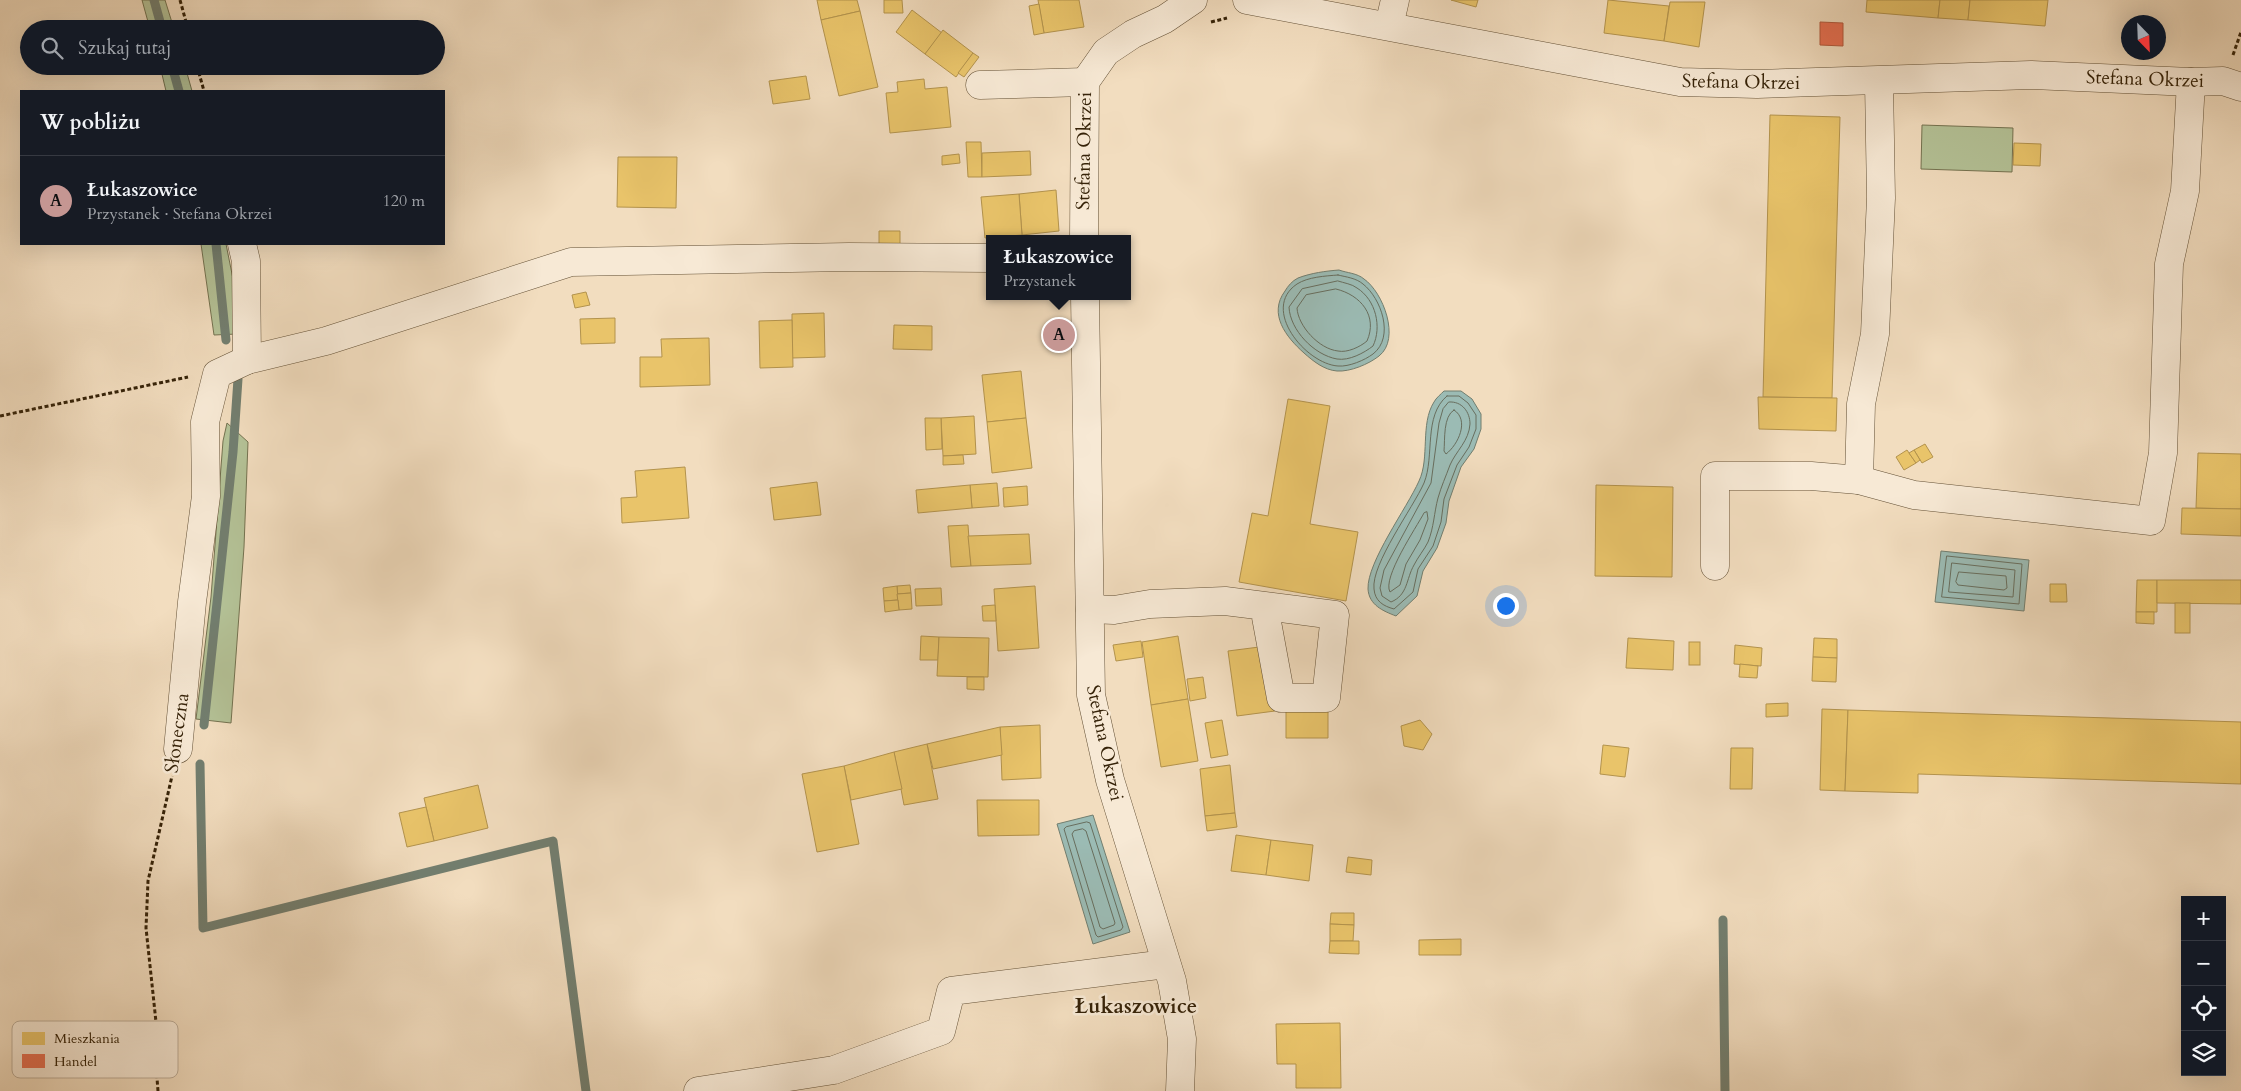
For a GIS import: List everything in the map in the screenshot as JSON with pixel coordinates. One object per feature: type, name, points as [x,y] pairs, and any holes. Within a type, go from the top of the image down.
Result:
[{"type":"street","name":"Stefana Okrzei","points":[[1084,235],[1085,82],[1106,52],[1133,34],[1165,19],[1193,0]]},
{"type":"street","name":"Stefana Okrzei","points":[[1241,9],[1392,13],[1680,82],[1758,84],[1879,82],[2032,75],[2223,82],[2241,87]]},
{"type":"street","points":[[980,85],[1085,82]]},
{"type":"street","points":[[1859,480],[1861,404],[1875,334],[1881,198],[1879,82]]},
{"type":"street","points":[[1715,566],[1715,476],[1811,476],[1859,480],[1914,495],[2151,521],[2163,453],[2169,264],[2185,192],[2191,82]]},
{"type":"street","points":[[242,245],[246,261],[246,360]]},
{"type":"street","points":[[217,374],[246,360],[326,341],[570,262],[850,257],[986,258]]},
{"type":"street","name":"Stefana Okrzei","points":[[1084,300],[1091,695],[1110,780],[1166,964],[1182,1039],[1180,1091]]},
{"type":"street","name":"Słoneczna","points":[[178,749],[192,602],[206,496],[205,422],[217,374]]},
{"type":"street","points":[[1090,610],[1114,610],[1150,604],[1225,602],[1264,606]]},
{"type":"street","points":[[698,1091],[834,1070],[941,1031],[951,991],[1166,964]]},
{"type":"path","points":[[180,0],[186,20]]},
{"type":"path","points":[[1206,24],[1241,9]]},
{"type":"path","points":[[200,75],[204,90]]},
{"type":"path","points":[[0,416],[167,381],[217,374]]},
{"type":"path","name":"Słoneczna","points":[[156,1021],[146,928],[148,881],[178,749]]},
{"type":"path","name":"Słoneczna","points":[[157,1078],[158,1091]]},
{"type":"green space","points":[[142,0],[165,0],[171,20],[148,20]]},
{"type":"green space","points":[[162,75],[188,75],[192,90],[166,90]]},
{"type":"green space","points":[[1922,125],[2013,128],[2012,172],[1921,169]]},
{"type":"green space","points":[[201,245],[226,245],[233,279],[237,334],[214,335]]},
{"type":"green space","points":[[227,423],[248,442],[244,547],[231,723],[196,719],[211,597],[223,441]]},
{"type":"water","points":[[1339,270],[1358,275],[1371,285],[1387,316],[1389,339],[1379,356],[1370,362],[1348,370],[1337,371],[1319,365],[1297,347],[1281,325],[1278,308],[1285,291],[1296,279],[1303,276]]},
{"type":"water","points":[[1444,391],[1461,391],[1472,399],[1481,414],[1481,429],[1474,449],[1461,467],[1449,501],[1446,523],[1437,548],[1423,571],[1417,596],[1396,616],[1378,607],[1371,599],[1368,589],[1369,578],[1381,550],[1419,481],[1424,462],[1427,420],[1435,401]]},
{"type":"water","points":[[1941,551],[2029,560],[2024,611],[1935,602]]},
{"type":"water","points":[[1093,815],[1130,932],[1093,944],[1057,824]]},
{"type":"building: Mieszkania","points":[[817,0],[857,0],[860,11],[821,20]]},
{"type":"building: Mieszkania","points":[[884,0],[902,0],[903,13],[884,13]]},
{"type":"building: Mieszkania","points":[[1038,0],[1079,0],[1084,27],[1044,33]]},
{"type":"building: Mieszkania","points":[[1451,0],[1478,0],[1476,7]]},
{"type":"building: Mieszkania","points":[[1608,0],[1669,6],[1664,41],[1604,33]]},
{"type":"building: Mieszkania","points":[[1867,0],[1940,0],[1938,18],[1866,12]]},
{"type":"building: Mieszkania","points":[[1940,0],[1970,0],[1968,20],[1938,18]]},
{"type":"building: Mieszkania","points":[[1970,0],[2048,0],[2045,26],[1968,20]]},
{"type":"building: Mieszkania","points":[[1670,2],[1705,2],[1699,47],[1664,41]]},
{"type":"building: Mieszkania","points":[[1039,4],[1044,33],[1034,35],[1029,6]]},
{"type":"building: Mieszkania","points":[[912,10],[942,33],[925,54],[896,32]]},
{"type":"building: Mieszkania","points":[[860,11],[878,87],[839,96],[821,20]]},
{"type":"building: Mieszkania","points":[[943,30],[973,53],[956,77],[925,54]]},
{"type":"building: Mieszkania","points":[[973,53],[979,57],[964,77],[958,73]]},
{"type":"building: Mieszkania","points":[[806,76],[810,99],[773,104],[769,81]]},
{"type":"building: Mieszkania","points":[[924,79],[925,89],[947,87],[951,127],[890,133],[886,93],[898,92],[897,82]]},
{"type":"building: Mieszkania","points":[[1770,115],[1840,117],[1832,398],[1763,397]]},
{"type":"building: Mieszkania","points":[[966,142],[981,142],[982,177],[968,177]]},
{"type":"building: Mieszkania","points":[[2014,143],[2041,144],[2040,166],[2013,165]]},
{"type":"building: Mieszkania","points":[[1030,151],[1031,175],[982,177],[982,153]]},
{"type":"building: Mieszkania","points":[[959,154],[960,163],[942,165],[942,156]]},
{"type":"building: Mieszkania","points":[[618,157],[677,157],[676,208],[617,207]]},
{"type":"building: Mieszkania","points":[[1056,190],[1059,231],[1022,235],[1019,194]]},
{"type":"building: Mieszkania","points":[[1019,194],[1022,235],[986,235],[985,238],[981,197]]},
{"type":"building: Mieszkania","points":[[879,231],[900,231],[900,246],[879,247]]},
{"type":"building: Mieszkania","points":[[586,292],[590,305],[575,308],[572,295]]},
{"type":"building: Mieszkania","points":[[824,313],[825,357],[792,358],[792,314]]},
{"type":"building: Mieszkania","points":[[615,318],[615,343],[581,344],[580,319]]},
{"type":"building: Mieszkania","points":[[792,320],[793,367],[760,368],[759,321]]},
{"type":"building: Mieszkania","points":[[894,325],[932,326],[932,350],[893,349]]},
{"type":"building: Mieszkania","points":[[709,338],[710,385],[640,387],[640,357],[662,357],[661,339]]},
{"type":"building: Mieszkania","points":[[1021,371],[1026,418],[987,422],[982,375]]},
{"type":"building: Mieszkania","points":[[1758,397],[1837,398],[1836,431],[1759,429]]},
{"type":"building: Mieszkania","points":[[1288,399],[1330,406],[1310,524],[1358,532],[1346,601],[1239,582],[1252,513],[1268,516]]},
{"type":"building: Mieszkania","points":[[974,416],[976,454],[943,456],[941,418]]},
{"type":"building: Mieszkania","points":[[925,418],[941,418],[942,449],[926,450]]},
{"type":"building: Mieszkania","points":[[1026,418],[1032,468],[992,473],[987,422]]},
{"type":"building: Mieszkania","points":[[1925,444],[1933,457],[1922,463],[1914,450]]},
{"type":"building: Mieszkania","points":[[1907,450],[1916,463],[1904,470],[1896,457]]},
{"type":"building: Mieszkania","points":[[1914,450],[1920,460],[1916,463],[1909,453]]},
{"type":"building: Mieszkania","points":[[2198,453],[2241,454],[2241,509],[2196,508]]},
{"type":"building: Mieszkania","points":[[963,455],[964,464],[943,465],[943,456]]},
{"type":"building: Mieszkania","points":[[685,467],[689,518],[622,523],[621,498],[637,497],[635,471]]},
{"type":"building: Mieszkania","points":[[817,482],[821,515],[774,520],[770,488]]},
{"type":"building: Mieszkania","points":[[997,483],[999,506],[972,508],[970,485]]},
{"type":"building: Mieszkania","points":[[970,485],[972,508],[918,513],[916,490]]},
{"type":"building: Mieszkania","points":[[1596,485],[1673,487],[1672,577],[1595,576]]},
{"type":"building: Mieszkania","points":[[1027,486],[1028,505],[1004,507],[1003,488]]},
{"type":"building: Mieszkania","points":[[2182,508],[2241,509],[2241,536],[2181,534]]},
{"type":"building: Mieszkania","points":[[968,525],[971,566],[951,567],[948,526]]},
{"type":"building: Mieszkania","points":[[1029,534],[1031,564],[971,566],[968,536]]},
{"type":"building: Mieszkania","points":[[2137,580],[2157,580],[2157,612],[2136,612]]},
{"type":"building: Mieszkania","points":[[2157,580],[2241,580],[2241,604],[2157,603]]},
{"type":"building: Mieszkania","points":[[2050,584],[2066,584],[2067,602],[2050,602]]},
{"type":"building: Mieszkania","points":[[910,585],[911,593],[897,594],[897,586]]},
{"type":"building: Mieszkania","points":[[897,586],[898,600],[884,601],[883,588]]},
{"type":"building: Mieszkania","points":[[1035,586],[1039,648],[998,651],[994,589]]},
{"type":"building: Mieszkania","points":[[941,588],[942,605],[916,606],[915,589]]},
{"type":"building: Mieszkania","points":[[911,593],[912,609],[899,610],[897,594]]},
{"type":"building: Mieszkania","points":[[898,600],[899,610],[885,612],[884,601]]},
{"type":"building: Mieszkania","points":[[2175,603],[2190,603],[2190,633],[2175,633]]},
{"type":"building: Mieszkania","points":[[995,605],[996,621],[983,621],[982,606]]},
{"type":"building: Mieszkania","points":[[2136,612],[2154,612],[2154,624],[2136,623]]},
{"type":"building: Mieszkania","points":[[921,636],[939,637],[938,660],[920,660]]},
{"type":"building: Mieszkania","points":[[1178,636],[1188,699],[1151,705],[1142,642]]},
{"type":"building: Mieszkania","points":[[939,637],[989,638],[988,677],[937,676]]},
{"type":"building: Mieszkania","points":[[1628,638],[1674,641],[1673,670],[1626,668]]},
{"type":"building: Mieszkania","points":[[1814,638],[1837,639],[1837,658],[1813,657]]},
{"type":"building: Mieszkania","points":[[1141,641],[1143,657],[1116,661],[1113,645]]},
{"type":"building: Mieszkania","points":[[1689,642],[1700,642],[1700,665],[1689,665]]},
{"type":"building: Mieszkania","points":[[1735,645],[1762,648],[1761,666],[1734,664]]},
{"type":"building: Mieszkania","points":[[1267,646],[1275,711],[1237,716],[1228,651]]},
{"type":"building: Mieszkania","points":[[1813,657],[1837,658],[1836,682],[1812,681]]},
{"type":"building: Mieszkania","points":[[1740,664],[1758,666],[1757,678],[1739,677]]},
{"type":"building: Mieszkania","points":[[967,677],[984,677],[984,690],[967,689]]},
{"type":"building: Mieszkania","points":[[1203,677],[1206,698],[1190,701],[1187,679]]},
{"type":"building: Mieszkania","points":[[1188,699],[1198,761],[1161,767],[1151,705]]},
{"type":"building: Mieszkania","points":[[1788,703],[1788,716],[1766,717],[1766,704]]},
{"type":"building: Mieszkania","points":[[1328,706],[1328,738],[1286,738],[1286,707]]},
{"type":"building: Mieszkania","points":[[1822,709],[1848,710],[1845,791],[1820,790]]},
{"type":"building: Mieszkania","points":[[1848,710],[2241,722],[2241,784],[1918,774],[1918,793],[1845,791]]},
{"type":"building: Mieszkania","points":[[1222,720],[1228,755],[1211,758],[1205,723]]},
{"type":"building: Mieszkania","points":[[1420,720],[1432,734],[1423,750],[1404,746],[1401,726]]},
{"type":"building: Mieszkania","points":[[1040,725],[1041,778],[1002,780],[1000,727]]},
{"type":"building: Mieszkania","points":[[1000,727],[1002,755],[933,769],[927,744]]},
{"type":"building: Mieszkania","points":[[927,744],[938,799],[904,805],[894,752]]},
{"type":"building: Mieszkania","points":[[1603,745],[1629,748],[1625,777],[1600,774]]},
{"type":"building: Mieszkania","points":[[1731,748],[1753,748],[1752,789],[1730,789]]},
{"type":"building: Mieszkania","points":[[894,752],[902,789],[851,800],[844,766]]},
{"type":"building: Mieszkania","points":[[1230,765],[1235,813],[1205,816],[1200,769]]},
{"type":"building: Mieszkania","points":[[844,766],[859,844],[817,852],[802,774]]},
{"type":"building: Mieszkania","points":[[478,785],[488,828],[434,841],[424,798]]},
{"type":"building: Mieszkania","points":[[977,800],[1039,800],[1039,835],[978,836]]},
{"type":"building: Mieszkania","points":[[426,807],[434,841],[407,847],[399,813]]},
{"type":"building: Mieszkania","points":[[1235,813],[1237,827],[1207,831],[1205,816]]},
{"type":"building: Mieszkania","points":[[1236,835],[1271,840],[1266,875],[1231,871]]},
{"type":"building: Mieszkania","points":[[1271,840],[1313,845],[1309,881],[1266,875]]},
{"type":"building: Mieszkania","points":[[1348,857],[1372,860],[1371,875],[1346,872]]},
{"type":"building: Mieszkania","points":[[1331,913],[1354,913],[1354,925],[1330,924]]},
{"type":"building: Mieszkania","points":[[1330,924],[1354,925],[1353,941],[1330,941]]},
{"type":"building: Mieszkania","points":[[1461,939],[1461,955],[1419,955],[1419,940]]},
{"type":"building: Mieszkania","points":[[1330,941],[1359,941],[1359,954],[1329,953]]},
{"type":"building: Mieszkania","points":[[1340,1023],[1341,1088],[1296,1088],[1296,1064],[1277,1064],[1276,1024]]},
{"type":"building: Handel","points":[[1820,22],[1843,23],[1843,46],[1820,45]]},
{"type":"waterway","points":[[154,0],[160,20]]},
{"type":"waterway","points":[[175,75],[179,90]]},
{"type":"waterway","points":[[216,245],[226,340]]},
{"type":"waterway","points":[[204,725],[233,452],[238,379]]},
{"type":"waterway","points":[[200,764],[203,928],[553,841],[586,1091]]},
{"type":"waterway","points":[[1723,920],[1725,1091]]},
{"type":"place","name":"Łukaszowice","points":[[1059,335]]},
{"type":"district","name":"Łukaszowice","points":[[1136,1006]]}]
